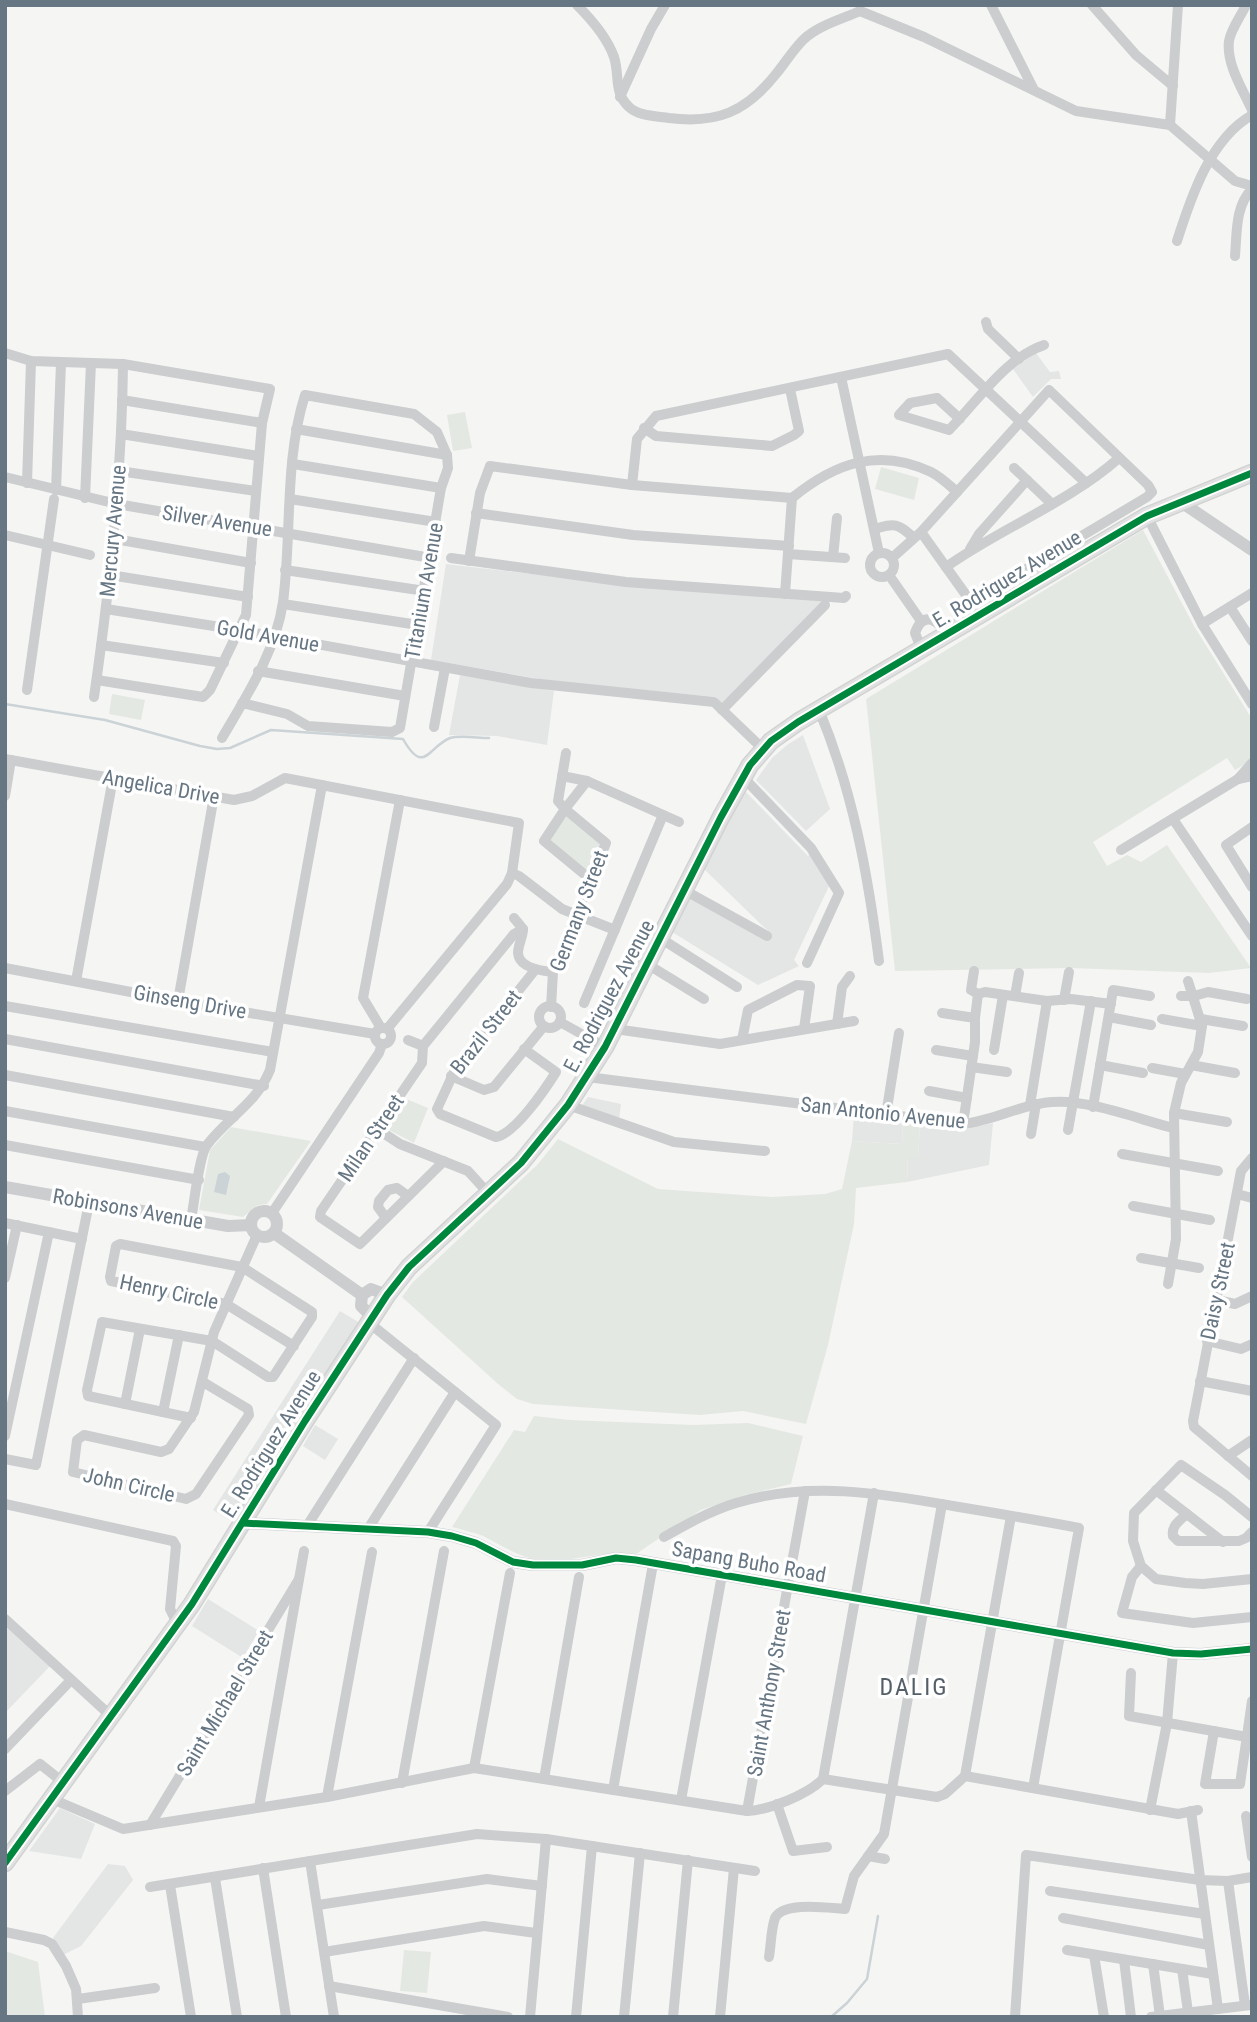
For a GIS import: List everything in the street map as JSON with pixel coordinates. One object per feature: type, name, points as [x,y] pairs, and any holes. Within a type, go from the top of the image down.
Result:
[{"type":"main road","name":"E. Rodriguez Avenue","points":[[5,1863],[178,1625],[387,1295],[409,1267],[521,1163],[568,1105],[615,1029],[743,777],[763,749],[781,733],[1147,516],[1252,473]]},
{"type":"street","points":[[577,5],[596,24],[614,58],[620,97],[636,113],[686,120],[723,116],[745,106],[773,78],[803,40],[814,32],[860,12],[923,37],[1076,110],[1170,125],[1235,181],[1252,187],[1243,198],[1239,211],[1235,256]]},
{"type":"street","points":[[620,97],[665,5]]},
{"type":"street","points":[[991,5],[1033,88]]},
{"type":"street","points":[[1092,5],[1136,55],[1173,86]]},
{"type":"street","points":[[1170,125],[1178,5]]},
{"type":"street","points":[[1177,240],[1188,207],[1211,160],[1233,128],[1252,112],[1234,69],[1229,49],[1229,38],[1246,5]]},
{"type":"street","points":[[986,322],[988,329],[1018,359]]},
{"type":"street","points":[[960,419],[937,398],[910,403],[900,415],[949,430],[960,419],[987,389],[1018,359],[1044,345]]},
{"type":"street","points":[[5,353],[32,361],[123,364],[270,389],[258,456],[246,615],[210,690],[203,697],[97,680]]},
{"type":"street","points":[[632,485],[637,439],[656,416],[948,355],[1086,483]]},
{"type":"street","points":[[27,483],[32,361]]},
{"type":"street","points":[[27,690],[55,495],[61,363]]},
{"type":"street","points":[[85,498],[91,363]]},
{"type":"street","name":"Mercury Avenue","points":[[94,696],[115,539],[123,364]]},
{"type":"street","points":[[841,377],[879,554]]},
{"type":"street","points":[[644,429],[656,436],[772,446],[799,431],[790,389]]},
{"type":"street","points":[[874,529],[892,524],[918,535],[946,567],[971,602],[1152,492],[1148,485],[1049,390],[918,535],[891,558]]},
{"type":"street","points":[[222,738],[275,637],[283,604],[296,429],[305,395],[414,414],[437,432],[447,455]]},
{"type":"street","points":[[122,400],[262,423]]},
{"type":"street","points":[[296,429],[447,455]]},
{"type":"street","points":[[121,434],[258,456]]},
{"type":"street","name":"Titanium Avenue","points":[[242,703],[287,714],[308,726],[392,732],[400,728],[441,488],[448,468],[447,455]]},
{"type":"street","points":[[946,567],[1086,483],[1119,458]]},
{"type":"street","points":[[469,561],[480,494],[490,466],[632,485],[792,498],[825,474],[859,462],[886,459],[934,473],[957,492]]},
{"type":"street","points":[[293,464],[441,488]]},
{"type":"street","points":[[1014,467],[1052,504]]},
{"type":"street","points":[[119,471],[256,491]]},
{"type":"street","name":"Silver Avenue","points":[[5,477],[55,495],[431,558]]},
{"type":"street","points":[[969,551],[979,534],[1027,480]]},
{"type":"street","points":[[786,594],[792,498]]},
{"type":"street","points":[[290,499],[436,522]]},
{"type":"street","points":[[1181,502],[1252,551]]},
{"type":"street","points":[[476,513],[634,535],[845,558]]},
{"type":"street","points":[[1147,516],[1202,624],[1252,704]]},
{"type":"street","points":[[834,557],[837,517]]},
{"type":"street","points":[[5,535],[90,555]]},
{"type":"street","points":[[115,539],[251,563]]},
{"type":"street","points":[[879,554],[886,554],[891,558],[894,566],[889,575],[880,577],[871,570],[872,559],[879,554]]},
{"type":"street","points":[[451,558],[626,582],[844,598],[846,596]]},
{"type":"street","points":[[285,570],[425,591]]},
{"type":"street","points":[[110,575],[248,597]]},
{"type":"street","points":[[889,575],[921,621]]},
{"type":"street","points":[[1202,624],[1252,593]]},
{"type":"street","points":[[283,604],[418,625]]},
{"type":"street","points":[[763,749],[722,710],[825,605]]},
{"type":"street","points":[[1230,607],[1252,641]]},
{"type":"street","name":"Gold Avenue","points":[[106,609],[550,686],[714,702],[722,710]]},
{"type":"street","points":[[921,621],[933,620],[947,635]]},
{"type":"street","points":[[921,621],[915,633],[922,650]]},
{"type":"street","points":[[101,645],[224,663]]},
{"type":"street","points":[[434,726],[445,668]]},
{"type":"street","points":[[258,671],[405,696]]},
{"type":"street","points":[[820,710],[834,745],[858,830],[869,882],[879,961]]},
{"type":"street","points":[[565,809],[558,801],[566,753]]},
{"type":"street","points":[[5,796],[8,760]]},
{"type":"street","name":"Angelica Drive","points":[[8,760],[234,800],[252,796],[285,778],[519,822],[515,874]]},
{"type":"street","points":[[1121,850],[1238,779],[1252,763]]},
{"type":"street","points":[[562,776],[587,781],[679,822]]},
{"type":"street","points":[[1238,779],[1252,776]]},
{"type":"street","points":[[743,777],[811,848],[839,893],[807,963]]},
{"type":"street","points":[[76,981],[113,778]]},
{"type":"street","points":[[587,781],[544,841],[590,879]]},
{"type":"street","points":[[191,1220],[205,1147],[264,1086],[280,1018],[322,785]]},
{"type":"street","points":[[178,1001],[214,796]]},
{"type":"street","points":[[381,1030],[363,998],[400,800]]},
{"type":"street","name":"Germany Street","points":[[551,1007],[553,972],[606,843],[565,809]]},
{"type":"street","points":[[584,1003],[663,815]]},
{"type":"street","points":[[1173,819],[1252,936]]},
{"type":"street","points":[[1252,827],[1226,845],[1252,887]]},
{"type":"street","points":[[272,1213],[379,1053],[382,1044],[375,1039],[381,1030],[515,874],[562,909],[615,930]]},
{"type":"street","points":[[684,890],[767,936]]},
{"type":"street","points":[[514,918],[523,929],[518,953],[521,958],[535,970],[553,972]]},
{"type":"street","name":"Milan Street","points":[[444,1161],[360,1244],[320,1217],[422,1063],[423,1046],[514,934],[523,929]]},
{"type":"street","points":[[660,938],[737,987]]},
{"type":"street","points":[[647,964],[704,999]]},
{"type":"street","name":"Ginseng Drive","points":[[5,968],[280,1018],[381,1030]]},
{"type":"street","name":"Brazil Street","points":[[524,1049],[556,1072],[543,1093],[506,1133],[500,1137],[440,1114],[437,1109],[451,1076],[535,970]]},
{"type":"street","points":[[974,971],[971,990],[978,994],[985,992],[1047,1001],[1091,1000],[1111,1004]]},
{"type":"street","points":[[1064,1000],[1069,972]]},
{"type":"street","points":[[1016,996],[1019,973]]},
{"type":"street","points":[[837,1024],[842,987],[850,975]]},
{"type":"street","points":[[1168,1284],[1177,1214],[1174,1113],[1177,1095],[1198,1052],[1202,1022],[1188,981]]},
{"type":"street","points":[[742,1040],[748,1010],[797,985],[810,986],[804,1029]]},
{"type":"street","points":[[1093,1107],[1113,990],[1150,996]]},
{"type":"street","points":[[1181,996],[1208,992],[1247,999]]},
{"type":"street","points":[[963,1124],[978,994]]},
{"type":"street","points":[[994,1050],[1003,995]]},
{"type":"street","points":[[1068,1130],[1091,1000]]},
{"type":"street","points":[[1031,1134],[1047,1001]]},
{"type":"street","points":[[5,1006],[273,1052]]},
{"type":"street","points":[[551,1007],[560,1012],[560,1022],[554,1027],[544,1026],[540,1015],[545,1008],[551,1007]]},
{"type":"street","points":[[942,1013],[975,1018]]},
{"type":"street","points":[[1109,1017],[1151,1025]]},
{"type":"street","points":[[1162,1019],[1243,1026]]},
{"type":"street","points":[[615,1029],[720,1044],[854,1021]]},
{"type":"street","points":[[560,1022],[605,1047]]},
{"type":"street","points":[[451,1076],[489,1090],[544,1026]]},
{"type":"street","points":[[886,1115],[899,1032]]},
{"type":"street","points":[[5,1039],[264,1086]]},
{"type":"street","points":[[408,1040],[423,1046]]},
{"type":"street","points":[[936,1050],[1007,1072]]},
{"type":"street","points":[[1100,1065],[1148,1070],[1188,1069],[1235,1073]]},
{"type":"street","points":[[5,1075],[233,1117]]},
{"type":"street","name":"San Antonio Avenue","points":[[587,1077],[963,1124],[977,1123],[1033,1105],[1073,1102],[1173,1128]]},
{"type":"street","points":[[929,1091],[967,1098]]},
{"type":"street","points":[[568,1105],[674,1142],[765,1151]]},
{"type":"street","points":[[5,1111],[205,1147]]},
{"type":"street","points":[[1174,1113],[1227,1122]]},
{"type":"street","points":[[377,1129],[400,1144],[468,1171],[488,1193]]},
{"type":"street","points":[[5,1145],[199,1180]]},
{"type":"street","points":[[1122,1154],[1218,1171]]},
{"type":"street","name":"Daisy Street","points":[[1228,1455],[1194,1427],[1207,1340],[1241,1171],[1252,1158]]},
{"type":"street","name":"Robinsons Avenue","points":[[5,1187],[254,1230]]},
{"type":"street","points":[[386,1218],[378,1207],[381,1197],[388,1190],[397,1188],[408,1196]]},
{"type":"street","points":[[1237,1194],[1252,1198]]},
{"type":"street","points":[[5,1459],[36,1465],[89,1203]]},
{"type":"street","points":[[1133,1206],[1210,1220]]},
{"type":"street","points":[[242,1267],[312,1312],[312,1317],[273,1377],[268,1377],[212,1341],[102,1322],[87,1390],[90,1397],[191,1418],[212,1341],[254,1230],[255,1214],[266,1211],[272,1213],[277,1220],[274,1233],[269,1237],[254,1230]]},
{"type":"street","points":[[5,1223],[82,1239]]},
{"type":"street","points":[[5,1278],[17,1225]]},
{"type":"street","points":[[5,1436],[49,1232]]},
{"type":"street","points":[[274,1233],[362,1295]]},
{"type":"street","name":"Henry Circle","points":[[242,1267],[120,1244],[116,1246],[110,1277],[111,1281],[226,1304],[294,1346]]},
{"type":"street","points":[[1141,1258],[1199,1268]]},
{"type":"street","points":[[362,1295],[371,1289],[387,1295]]},
{"type":"street","points":[[362,1295],[361,1306],[370,1320],[496,1425],[428,1532]]},
{"type":"street","points":[[1217,1300],[1235,1304],[1252,1296]]},
{"type":"street","points":[[125,1404],[140,1329]]},
{"type":"street","points":[[163,1412],[179,1335]]},
{"type":"street","points":[[1207,1340],[1241,1349],[1252,1344]]},
{"type":"street","points":[[307,1526],[414,1358]]},
{"type":"street","name":"John Circle","points":[[191,1418],[166,1451],[84,1435],[77,1440],[73,1472],[186,1499],[197,1494],[249,1415],[248,1409],[203,1381]]},
{"type":"street","points":[[1200,1381],[1252,1391]]},
{"type":"street","points":[[368,1530],[455,1392]]},
{"type":"street","points":[[1252,1440],[1228,1455],[1252,1476]]},
{"type":"street","points":[[1252,1517],[1181,1465],[1134,1513],[1133,1541],[1142,1566],[1156,1578],[1203,1584],[1252,1578]]},
{"type":"street","points":[[664,1537],[713,1511],[739,1502],[837,1490],[874,1493],[1079,1528],[1033,1788]]},
{"type":"street","points":[[1156,1490],[1223,1542]]},
{"type":"street","name":"Saint Anthony Street","points":[[747,1811],[805,1492]]},
{"type":"street","points":[[52,1799],[123,1829],[327,1797],[474,1768],[747,1811],[763,1810],[817,1786],[823,1779],[874,1493]]},
{"type":"street","points":[[5,1504],[173,1541],[176,1546],[170,1609],[178,1625]]},
{"type":"street","points":[[769,1957],[776,1917],[782,1911],[793,1907],[845,1909],[854,1876],[884,1834],[942,1504]]},
{"type":"street","points":[[1187,1514],[1172,1531],[1178,1541],[1223,1542],[1246,1538],[1252,1532]]},
{"type":"street","points":[[823,1779],[937,1797],[945,1794],[965,1776],[1011,1516]]},
{"type":"street","name":"Sapang Buho Road","points":[[243,1523],[428,1532],[476,1543],[513,1562],[533,1565],[582,1565],[617,1558],[1173,1653],[1201,1654],[1252,1649]]},
{"type":"street","points":[[259,1807],[304,1551]]},
{"type":"street","points":[[402,1783],[444,1551]]},
{"type":"street","points":[[327,1797],[373,1552]]},
{"type":"street","points":[[613,1790],[653,1564]]},
{"type":"street","points":[[1142,1566],[1132,1577],[1122,1612],[1193,1623],[1252,1617]]},
{"type":"street","points":[[474,1768],[510,1573]]},
{"type":"street","points":[[681,1800],[722,1575]]},
{"type":"street","points":[[544,1779],[579,1577]]},
{"type":"street","name":"Saint Michael Street","points":[[150,1825],[299,1579]]},
{"type":"street","points":[[5,1619],[112,1717]]},
{"type":"street","points":[[270,1629],[289,1636]]},
{"type":"street","points":[[1150,1810],[1167,1723],[1173,1653]]},
{"type":"street","points":[[1131,1673],[1129,1716],[1247,1737]]},
{"type":"street","points":[[5,1749],[71,1680]]},
{"type":"street","points":[[1214,1731],[1205,1784],[1240,1784],[1252,1701]]},
{"type":"street","points":[[5,1791],[40,1764],[64,1783]]},
{"type":"street","points":[[965,1776],[1150,1810],[1178,1814],[1194,1811],[1200,1880],[1218,2009]]},
{"type":"street","points":[[777,1804],[793,1852],[827,1847]]},
{"type":"street","points":[[1246,1816],[1252,1857]]},
{"type":"street","points":[[150,1887],[477,1834],[546,1839],[755,1871]]},
{"type":"street","points":[[530,2017],[546,1839]]},
{"type":"street","points":[[576,2017],[592,1846]]},
{"type":"street","points":[[624,2017],[640,1853]]},
{"type":"street","points":[[1015,2017],[1026,1855],[1200,1880],[1228,1881],[1252,1877]]},
{"type":"street","points":[[868,1856],[886,1859]]},
{"type":"street","points":[[673,2017],[688,1860]]},
{"type":"street","points":[[310,1861],[334,2017]]},
{"type":"street","points":[[263,1868],[286,2017]]},
{"type":"street","points":[[720,2017],[734,1868]]},
{"type":"street","points":[[215,1878],[237,2017]]},
{"type":"street","points":[[317,1905],[486,1879],[542,1886]]},
{"type":"street","points":[[1153,1964],[1156,2016],[1249,2005],[1228,1881]]},
{"type":"street","points":[[170,1885],[191,2017]]},
{"type":"street","points":[[1050,1891],[1205,1914]]},
{"type":"street","points":[[1063,1918],[1209,1945]]},
{"type":"street","points":[[324,1952],[484,1926],[536,1933]]},
{"type":"street","points":[[5,1932],[52,1944],[66,1966],[78,1999],[78,2017]]},
{"type":"street","points":[[1067,1950],[1213,1974]]},
{"type":"street","points":[[1094,1955],[1104,2017]]},
{"type":"street","points":[[1124,1960],[1131,2017]]},
{"type":"street","points":[[1182,1969],[1188,2012]]},
{"type":"street","points":[[329,1986],[508,2017]]},
{"type":"street","points":[[78,1999],[155,1988]]},
{"type":"shaded area","points":[[1036,353],[1050,372],[1059,371],[1061,379],[1051,379],[1033,397],[1013,369]]},
{"type":"shaded area","points":[[465,412],[472,448],[453,451],[447,415]]},
{"type":"shaded area","points":[[881,467],[919,478],[914,500],[875,489]]},
{"type":"shaded area","points":[[1143,530],[1194,626],[1252,719],[1252,760],[1235,770],[1227,758],[1093,842],[1107,866],[1127,855],[1141,862],[1167,845],[1251,968],[1209,973],[1070,968],[895,971],[866,699]]},
{"type":"shaded area","points":[[446,564],[634,586],[826,601],[723,704],[716,697],[551,681],[431,660]]},
{"type":"shaded area","points":[[460,675],[554,691],[547,745],[497,736],[449,735]]},
{"type":"shaded area","points":[[112,694],[145,700],[141,720],[109,714]]},
{"type":"shaded area","points":[[803,735],[830,809],[806,831],[756,780],[772,758]]},
{"type":"shaded area","points":[[745,791],[808,856],[811,853],[830,884],[794,960],[799,966],[758,985],[672,932],[690,897],[770,933],[704,869]]},
{"type":"shaded area","points":[[566,816],[602,843],[589,873],[549,841]]},
{"type":"shaded area","points":[[588,1097],[621,1104],[619,1120],[581,1107]]},
{"type":"shaded area","points":[[404,1098],[428,1108],[414,1143],[385,1128]]},
{"type":"shaded area","points":[[854,1116],[903,1123],[902,1144],[852,1141]]},
{"type":"shaded area","points":[[903,1123],[920,1125],[918,1158],[908,1158],[907,1182],[856,1188],[854,1224],[828,1345],[806,1424],[743,1411],[700,1415],[533,1404],[517,1399],[402,1297],[413,1282],[538,1164],[558,1139],[658,1189],[772,1197],[825,1194],[842,1189],[852,1141],[902,1144]]},
{"type":"shaded area","points":[[993,1123],[989,1165],[907,1182],[908,1157],[918,1158],[920,1125],[963,1130]]},
{"type":"shaded area","points":[[231,1127],[311,1141],[267,1204],[258,1205],[243,1217],[199,1210],[210,1150]]},
{"type":"shaded area","points":[[225,1172],[230,1176],[226,1195],[214,1192],[218,1174]]},
{"type":"shaded area","points":[[340,1311],[360,1323],[296,1422],[288,1426],[229,1520],[213,1510]]},
{"type":"shaded area","points":[[534,1416],[693,1425],[748,1423],[803,1436],[791,1484],[745,1495],[701,1510],[636,1554],[611,1553],[550,1561],[531,1558],[483,1536],[452,1527],[514,1430],[525,1432]]},
{"type":"shaded area","points":[[315,1425],[338,1439],[325,1460],[303,1446]]},
{"type":"shaded area","points":[[208,1599],[259,1631],[243,1658],[192,1626]]},
{"type":"shaded area","points":[[8,1628],[50,1666],[5,1713],[5,1632]]},
{"type":"shaded area","points":[[60,1808],[95,1824],[81,1859],[29,1851]]},
{"type":"shaded area","points":[[108,1864],[125,1866],[133,1880],[81,1946],[63,1955],[53,1938]]},
{"type":"shaded area","points":[[404,1950],[431,1952],[427,1993],[400,1991]]},
{"type":"shaded area","points":[[5,1951],[38,1962],[45,2017],[5,2017]]},
{"type":"waterway","points":[[5,704],[105,720],[217,749],[230,748],[271,730],[403,739],[410,750],[421,757],[450,738],[489,738]]},
{"type":"waterway","points":[[831,2017],[867,1979],[878,1916]]},
{"type":"cycle path","points":[[5,1863],[192,1604],[305,1421],[387,1295],[409,1267],[521,1163],[568,1105],[605,1047],[721,817],[750,765],[771,741],[798,722],[1147,516],[1252,473]]},
{"type":"cycle path","points":[[243,1523],[428,1532],[476,1543],[513,1562],[533,1565],[582,1565],[616,1558],[636,1560],[1173,1653],[1201,1654],[1252,1649]]},
{"type":"district","name":"DALIG","points":[[914,1687]]}]
